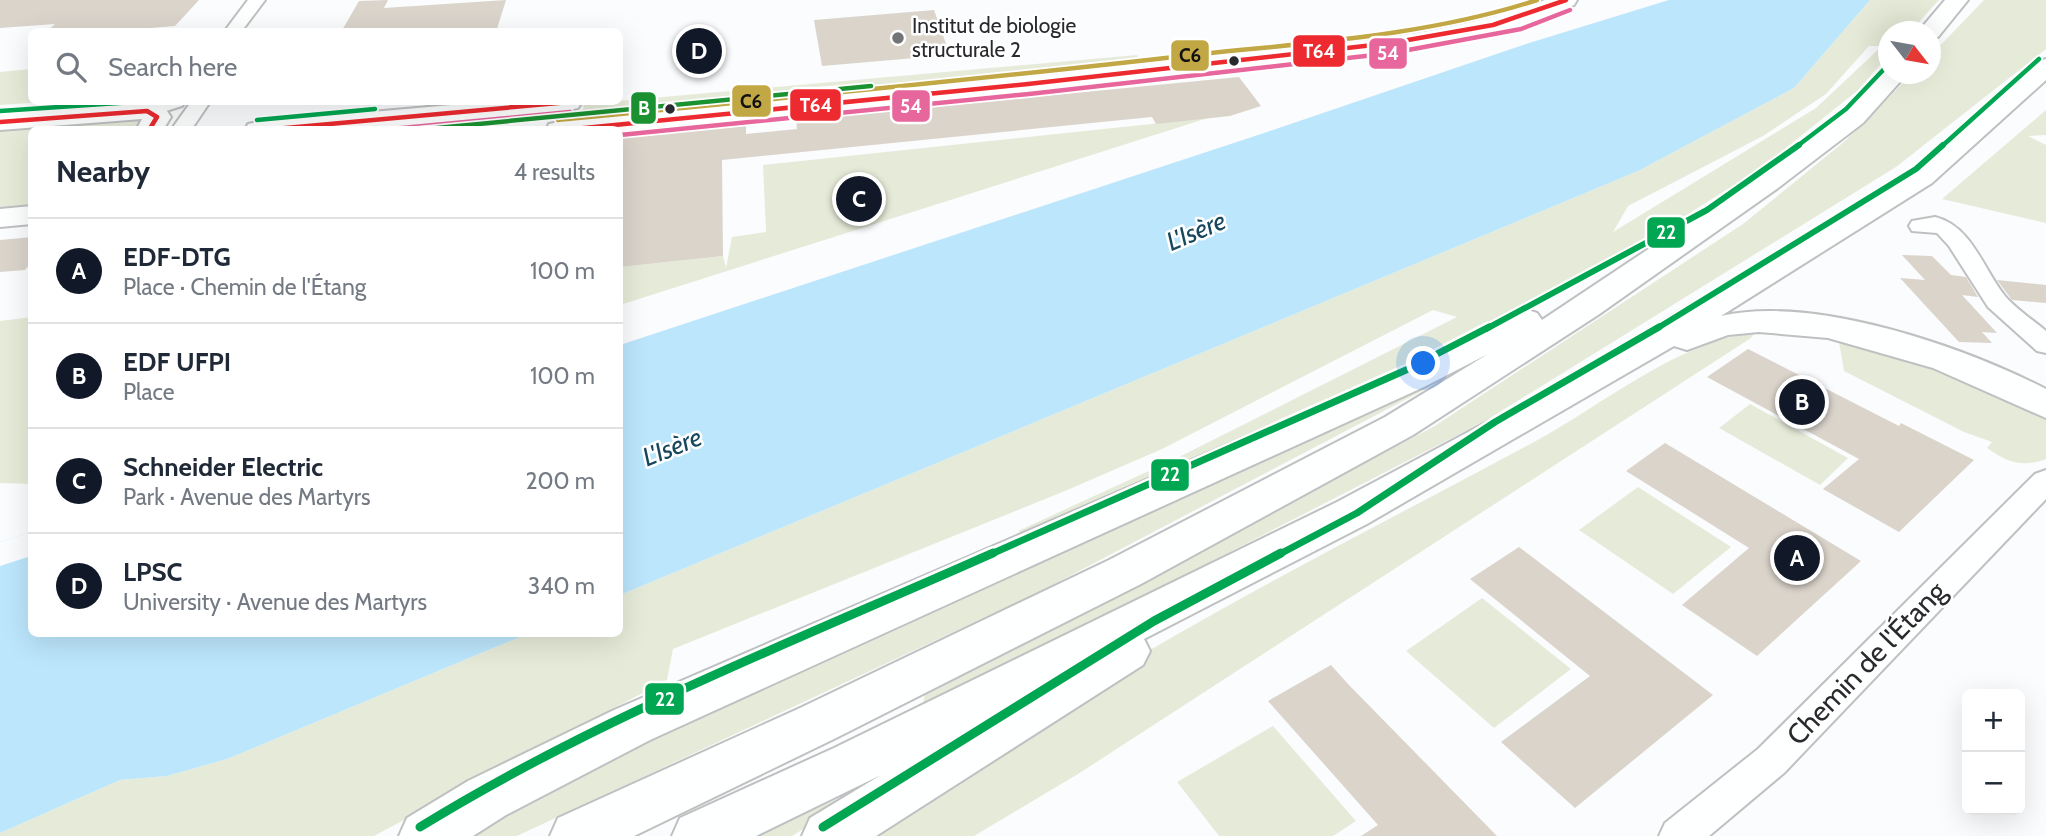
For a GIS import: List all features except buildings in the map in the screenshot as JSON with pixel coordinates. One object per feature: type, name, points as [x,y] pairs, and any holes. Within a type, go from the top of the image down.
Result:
[{"type":"main road","points":[[599,126],[1183,68],[1391,43],[1493,25],[1566,0]]},
{"type":"main road","points":[[1940,21],[1958,0]]},
{"type":"main road","points":[[623,97],[1166,45],[1349,31],[1532,11]]},
{"type":"main road","points":[[1166,45],[1183,68]]},
{"type":"main road","points":[[699,836],[852,764],[1352,513],[1502,431],[1625,360],[1922,177],[2046,67]]},
{"type":"main road","points":[[577,836],[818,723],[1100,584],[1399,426],[1586,308],[1768,182],[1853,117],[1884,84]]},
{"type":"main road","points":[[320,126],[552,111]]},
{"type":"main road","points":[[0,122],[148,120]]},
{"type":"main road","points":[[0,218],[28,215]]},
{"type":"main road","points":[[426,836],[487,799],[632,726],[1411,379],[1600,281],[1712,219]]},
{"type":"main road","points":[[1625,360],[1665,350],[1702,332],[1731,324],[1759,321],[1807,324],[1870,338],[1962,366],[2018,388],[2046,405]]},
{"type":"main road","points":[[829,836],[1160,630],[1362,522],[1502,431]]},
{"type":"street","points":[[235,28],[257,0]]},
{"type":"street","points":[[254,28],[274,0]]},
{"type":"street","points":[[148,120],[170,105]]},
{"type":"street","points":[[184,126],[198,105]]},
{"type":"street","points":[[1920,226],[1935,224],[1945,228],[1958,242],[1997,302],[2046,345]]},
{"type":"street","name":"Chemin de l'Étang","points":[[1679,836],[1771,761],[2046,481]]},
{"type":"green space","points":[[1870,0],[1939,0],[1920,21],[1878,21],[1878,46],[1869,46],[1826,94],[1763,136],[1628,206],[1613,232],[1816,108],[1878,50],[1878,67],[1857,91],[1761,168],[1606,266],[1468,338],[1026,535],[1018,531],[1177,458],[1457,317],[1433,310],[1162,449],[1065,491],[673,649],[667,680],[374,836],[0,836],[0,833],[120,780],[167,776],[227,759],[520,637],[623,637],[623,594],[1638,171],[1794,88]]},
{"type":"green space","points":[[1984,0],[2046,0],[2046,49],[1896,167],[1485,421],[922,710],[925,693],[1433,427],[1743,224],[1845,141],[1902,84],[1941,84],[1941,45]]},
{"type":"green space","points":[[1499,18],[1414,36],[1215,60],[1206,51]]},
{"type":"green space","points":[[1137,55],[1144,67],[581,123],[584,105],[623,105],[623,101]]},
{"type":"green space","points":[[28,69],[28,103],[0,105],[0,72]]},
{"type":"green space","points":[[2046,110],[2046,135],[2028,136],[2046,145],[2046,223],[1942,199]]},
{"type":"green space","points":[[138,116],[145,121],[140,126],[28,126],[28,209],[0,212],[0,127]]},
{"type":"green space","points":[[1208,118],[623,304],[623,267],[723,256],[726,268],[732,237],[766,232],[763,165]]},
{"type":"green space","points":[[503,120],[500,126],[430,126]]},
{"type":"green space","points":[[28,317],[28,484],[0,483],[0,321]]},
{"type":"green space","points":[[1755,332],[1751,338],[1078,774],[974,836],[865,836],[1018,732],[1176,635],[1534,442],[1668,362],[1725,339]]},
{"type":"green space","points":[[1838,336],[1901,354],[2046,409],[2046,459],[2022,463],[2001,457],[1987,448],[1992,442],[1964,432],[1844,371]]},
{"type":"green space","points":[[1441,381],[1043,590],[517,836],[443,836],[536,786],[1422,384]]},
{"type":"green space","points":[[1750,404],[1848,458],[1820,485],[1719,428]]},
{"type":"green space","points":[[1638,487],[1731,547],[1673,594],[1579,530]]},
{"type":"green space","points":[[1482,598],[1571,669],[1494,728],[1406,651]]},
{"type":"green space","points":[[1273,726],[1356,821],[1333,836],[1219,836],[1177,782]]},
{"type":"green space","points":[[885,778],[792,836],[754,836]]},
{"type":"water","name":"L'Isère","points":[[1669,0],[1870,0],[1794,88],[1638,171],[623,594],[623,344],[1526,44]]},
{"type":"water","points":[[28,533],[28,637],[520,637],[227,759],[167,776],[120,780],[0,833],[0,542]]},
{"type":"pier","points":[[28,533],[28,557],[0,566],[0,542]]},
{"type":"transit line","name":"C6","points":[[558,120],[1027,74],[1389,33],[1491,15],[1537,0]]},
{"type":"transit line","name":"T64","points":[[604,126],[1028,84],[1391,43],[1493,25],[1566,0]]},
{"type":"transit line","name":"54","points":[[623,135],[1029,94],[1392,53],[1521,29],[1570,10]]},
{"type":"transit line","name":"22","points":[[823,827],[1154,621],[1357,513],[1495,422],[1620,351],[1916,169],[2039,59]]},
{"type":"transit line","name":"22","points":[[420,827],[482,789],[628,715],[1406,370],[1595,272],[1707,210],[1762,173],[1846,109],[1878,75]]},
{"type":"transit line","name":"B","points":[[457,126],[871,86]]},
{"type":"transit line","name":"22","points":[[0,111],[89,105]]},
{"type":"transit line","name":"T64","points":[[308,126],[536,105]]},
{"type":"transit line","name":"22","points":[[257,120],[375,109]]},
{"type":"transit line","name":"T64","points":[[0,122],[147,111],[157,117],[151,126]]},
{"type":"transit line","name":"54","points":[[423,126],[570,112]]},
{"type":"place","name":"Institut de biologie structurale 2","points":[[898,38]]},
{"type":"place","name":"LPSC","points":[[699,51]]},
{"type":"place","name":"Schneider Electric","points":[[859,199]]},
{"type":"place","name":"EDF UFPI","points":[[1802,402]]},
{"type":"place","name":"EDF-DTG","points":[[1797,558]]}]
